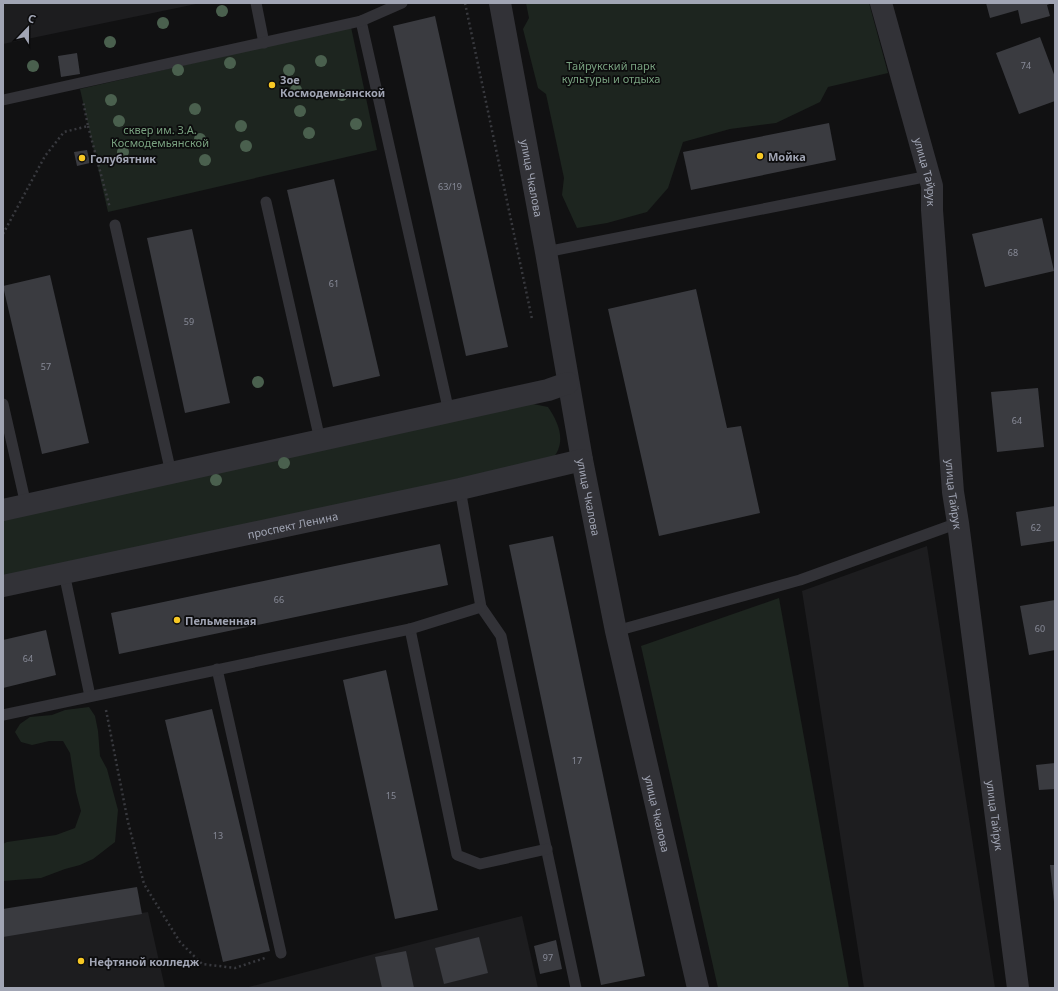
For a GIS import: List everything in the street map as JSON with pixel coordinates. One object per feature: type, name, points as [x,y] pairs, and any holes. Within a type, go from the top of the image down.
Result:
[{"type":"street","name":"улица Чкалова","points":[[500,3],[546,252],[582,460],[616,630],[694,987]]},
{"type":"street","name":"улица Тайрук","points":[[881,3],[932,186],[932,210],[953,492],[1018,988]]},
{"type":"street","points":[[3,510],[548,390],[568,383]]},
{"type":"street","name":"проспект Ленина","points":[[3,586],[460,489],[582,460]]},
{"type":"lane","points":[[256,3],[264,42]]},
{"type":"lane","points":[[3,100],[361,21],[402,3]]},
{"type":"lane","points":[[361,21],[449,412]]},
{"type":"lane","points":[[546,252],[929,176]]},
{"type":"lane","points":[[266,202],[320,440]]},
{"type":"lane","points":[[115,226],[171,473]]},
{"type":"lane","points":[[4,409],[26,505]]},
{"type":"lane","points":[[460,489],[481,607],[501,636],[576,988]]},
{"type":"lane","points":[[616,630],[800,580],[958,523]]},
{"type":"lane","points":[[64,573],[90,696]]},
{"type":"lane","points":[[3,715],[410,629],[481,607]]},
{"type":"lane","points":[[410,629],[457,855],[480,864],[547,849]]},
{"type":"lane","points":[[217,669],[281,953]]},
{"type":"path","points":[[465,3],[533,320]]},
{"type":"path","points":[[82,96],[88,126],[115,226]]},
{"type":"path","points":[[3,234],[45,156],[64,132],[88,126]]},
{"type":"path","points":[[103,693],[128,822],[144,884],[180,942],[202,964],[235,968],[281,953]]},
{"type":"shaded area","points":[[3,3],[201,3],[3,44]]},
{"type":"shaded area","points":[[927,546],[995,988],[864,988],[802,591]]},
{"type":"shaded area","name":"Нефтяной колледж","points":[[148,912],[165,988],[3,988],[3,934]]},
{"type":"shaded area","points":[[522,916],[538,988],[245,988],[374,954]]},
{"type":"green space","name":"Тайрукский парк культуры и отдыха","points":[[526,3],[869,3],[888,73],[828,87],[820,102],[776,123],[730,129],[683,142],[668,188],[647,212],[607,223],[577,228],[562,195],[564,178],[546,94],[538,88],[523,29],[529,18]]},
{"type":"green space","name":"сквер им. З.А. Космодемьянской","points":[[351,27],[377,150],[108,212],[80,89]]},
{"type":"green space","points":[[528,403],[548,407],[558,426],[560,433],[559,446],[557,453],[552,459],[3,577],[3,520]]},
{"type":"green space","points":[[779,598],[849,988],[718,988],[641,646]]},
{"type":"green space","points":[[89,707],[95,716],[100,756],[107,769],[118,810],[115,842],[93,859],[80,865],[41,878],[3,881],[3,844],[7,842],[56,835],[75,828],[81,811],[76,792],[70,753],[63,741],[49,741],[32,745],[21,742],[15,732],[20,724],[30,717],[52,715],[65,710]]},
{"type":"building","points":[[986,3],[1052,3],[1047,5],[1050,16],[1021,24],[1018,10],[990,18]]},
{"type":"building","points":[[435,16],[508,347],[466,356],[393,26]]},
{"type":"building","points":[[1040,37],[1055,77],[1055,101],[1019,114],[996,53]]},
{"type":"building","points":[[77,53],[80,74],[61,77],[58,56]]},
{"type":"building","name":"Мойка","points":[[829,123],[836,160],[691,190],[683,152]]},
{"type":"building","name":"Голубятник","points":[[87,150],[90,163],[77,166],[74,152]]},
{"type":"building","points":[[334,179],[380,376],[333,387],[287,190]]},
{"type":"building","points":[[1042,218],[1054,271],[985,287],[972,234]]},
{"type":"building","points":[[192,229],[230,403],[185,413],[147,238]]},
{"type":"building","points":[[50,275],[89,443],[42,454],[3,286]]},
{"type":"building","points":[[696,289],[727,428],[741,426],[760,513],[659,536],[608,309]]},
{"type":"building","points":[[1038,388],[1044,447],[997,452],[991,392]]},
{"type":"building","points":[[1055,506],[1055,541],[1021,546],[1016,512]]},
{"type":"building","points":[[553,536],[645,976],[601,985],[509,545]]},
{"type":"building","points":[[440,544],[448,585],[119,654],[111,613]]},
{"type":"building","points":[[1055,600],[1055,650],[1029,655],[1020,606]]},
{"type":"building","points":[[46,630],[56,675],[3,688],[3,640]]},
{"type":"building","points":[[386,670],[438,910],[395,919],[343,680]]},
{"type":"building","points":[[212,709],[270,951],[223,962],[165,720]]},
{"type":"building","points":[[1055,763],[1055,789],[1039,790],[1036,765]]},
{"type":"building","points":[[1050,865],[1055,865],[1055,902],[1054,902]]},
{"type":"building","points":[[137,887],[142,914],[3,937],[3,909]]},
{"type":"building","points":[[479,937],[488,973],[444,984],[435,948]]},
{"type":"building","points":[[556,940],[562,969],[540,974],[534,946]]},
{"type":"building","points":[[406,951],[414,988],[382,988],[375,957]]},
{"type":"place","name":"Зое Космодемьянской","points":[[272,85]]},
{"type":"place","name":"Мойка","points":[[760,156]]},
{"type":"place","name":"Голубятник","points":[[82,158]]},
{"type":"place","name":"Пельменная","points":[[177,620]]},
{"type":"place","name":"Нефтяной колледж","points":[[81,961]]}]
